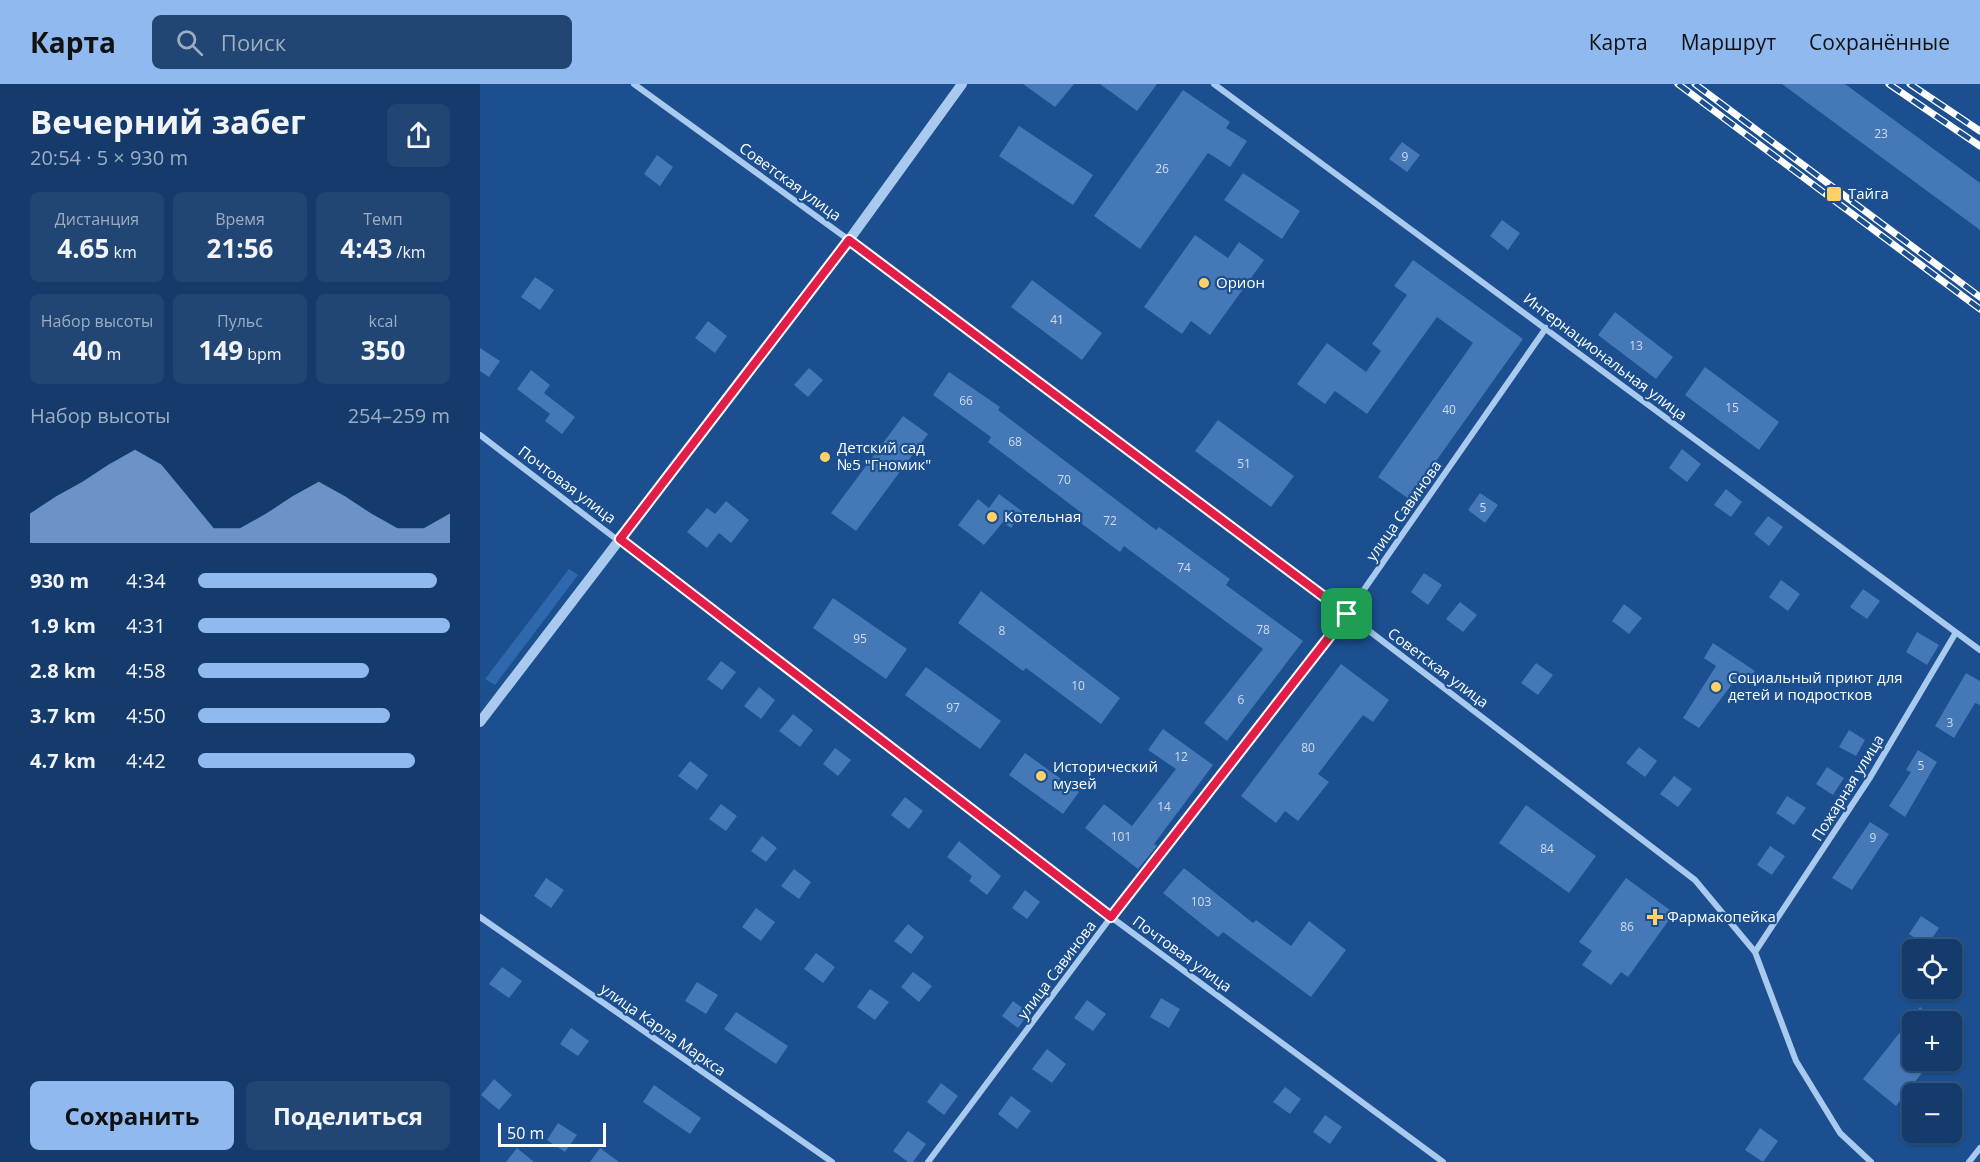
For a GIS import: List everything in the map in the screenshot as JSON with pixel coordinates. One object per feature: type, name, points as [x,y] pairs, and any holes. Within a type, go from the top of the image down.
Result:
[{"type":"street","name":"Советская улица","points":[[634,84],[849,240],[1347,614],[1695,880],[1755,952],[1796,1061],[1840,1133],[1871,1162]]},
{"type":"street","points":[[480,722],[849,240],[962,84]]},
{"type":"street","name":"Интернациональная улица","points":[[1214,84],[1980,650]]},
{"type":"street","name":"улица Савинова","points":[[928,1162],[1111,917],[1347,614],[1546,328]]},
{"type":"street","name":"Почтовая улица","points":[[480,435],[620,539],[1111,917],[1443,1162]]},
{"type":"street","name":"Пожарная улица","points":[[1755,952],[1870,776],[1955,633]]},
{"type":"street","name":"улица Карла Маркса","points":[[480,917],[832,1162]]},
{"type":"street","points":[[1969,1162],[1980,1148]]},
{"type":"shaded area","points":[[569,569],[578,575],[495,685],[485,679]]},
{"type":"building","points":[[1023,84],[1074,84],[1055,107]]},
{"type":"building","points":[[1100,84],[1157,84],[1137,111]]},
{"type":"building","name":"Тайга","points":[[1782,84],[1845,84],[1980,183],[1980,230]]},
{"type":"building","points":[[1183,90],[1230,122],[1226,128],[1247,141],[1230,167],[1208,153],[1140,249],[1094,216]]},
{"type":"building","points":[[1019,126],[1093,175],[1073,205],[999,156]]},
{"type":"building","points":[[1402,142],[1420,155],[1407,172],[1389,159]]},
{"type":"building","points":[[657,155],[673,167],[660,186],[644,174]]},
{"type":"building","points":[[1243,173],[1300,211],[1282,239],[1224,200]]},
{"type":"building","points":[[1502,220],[1520,233],[1508,250],[1490,236]]},
{"type":"building","name":"Орион","points":[[1195,235],[1228,258],[1239,242],[1264,260],[1210,335],[1191,321],[1182,334],[1144,307]]},
{"type":"building","points":[[1413,260],[1523,339],[1409,499],[1378,477],[1473,343],[1437,317],[1367,414],[1335,391],[1325,404],[1297,384],[1327,343],[1366,372],[1381,351],[1372,344],[1407,295],[1394,286]]},
{"type":"building","points":[[535,277],[554,290],[540,310],[521,297]]},
{"type":"building","points":[[1032,280],[1102,333],[1082,360],[1011,307]]},
{"type":"building","points":[[1615,312],[1673,357],[1656,379],[1598,335]]},
{"type":"building","points":[[708,321],[727,336],[715,353],[695,338]]},
{"type":"building","points":[[480,348],[500,361],[489,377],[480,371]]},
{"type":"building","points":[[1705,367],[1779,422],[1759,450],[1685,395]]},
{"type":"building","points":[[809,368],[823,380],[808,397],[794,385]]},
{"type":"building","points":[[531,370],[550,385],[544,393],[575,417],[562,434],[545,421],[550,414],[517,389]]},
{"type":"building","points":[[949,372],[1000,407],[998,410],[1156,530],[1159,527],[1230,579],[1226,585],[1303,641],[1227,741],[1204,723],[1263,649],[1124,546],[1120,552],[1078,521],[1083,514],[988,442],[991,437],[933,395]]},
{"type":"building","points":[[903,416],[928,434],[856,531],[831,513]]},
{"type":"building","points":[[1218,420],[1294,476],[1271,507],[1195,451]]},
{"type":"building","points":[[1682,449],[1701,464],[1687,482],[1669,468]]},
{"type":"building","points":[[1726,489],[1742,502],[1731,517],[1714,505]]},
{"type":"building","points":[[1480,493],[1498,505],[1485,523],[1468,510]]},
{"type":"building","name":"Котельная","points":[[999,494],[1023,512],[1011,528],[1003,522],[984,545],[958,525],[978,499],[989,508]]},
{"type":"building","points":[[726,501],[749,520],[731,543],[719,533],[707,548],[687,532],[707,508],[715,514]]},
{"type":"building","points":[[1768,516],[1783,527],[1769,546],[1754,534]]},
{"type":"building","points":[[1424,573],[1442,585],[1428,605],[1411,592]]},
{"type":"building","points":[[1781,580],[1800,594],[1788,611],[1769,597]]},
{"type":"building","points":[[1863,589],[1880,601],[1867,619],[1850,607]]},
{"type":"building","points":[[981,591],[1120,698],[1101,724],[1026,668],[1023,671],[958,623]]},
{"type":"building","points":[[833,598],[907,649],[886,679],[813,628]]},
{"type":"building","points":[[1460,602],[1477,615],[1463,632],[1446,619]]},
{"type":"building","points":[[1624,604],[1642,618],[1629,634],[1612,621]]},
{"type":"building","points":[[1917,632],[1939,645],[1927,665],[1906,652]]},
{"type":"building","name":"Социальный приют для детей и подростков","points":[[1713,643],[1755,671],[1746,685],[1736,679],[1699,728],[1683,718],[1716,666],[1704,658]]},
{"type":"building","points":[[721,661],[736,672],[722,690],[707,679]]},
{"type":"building","points":[[1536,663],[1553,675],[1538,695],[1521,683]]},
{"type":"building","points":[[1341,664],[1389,700],[1373,722],[1363,715],[1318,774],[1329,782],[1298,821],[1285,811],[1276,823],[1241,796]]},
{"type":"building","points":[[926,667],[1001,721],[980,749],[905,695]]},
{"type":"building","points":[[1966,673],[1980,681],[1980,705],[1975,703],[1954,738],[1935,726]]},
{"type":"building","points":[[759,687],[775,700],[761,719],[744,706]]},
{"type":"building","points":[[793,714],[813,730],[800,747],[779,731]]},
{"type":"building","points":[[1163,729],[1213,765],[1154,844],[1157,846],[1138,869],[1085,828],[1104,804],[1132,826],[1176,769],[1148,750]]},
{"type":"building","points":[[1849,730],[1865,740],[1856,756],[1839,747]]},
{"type":"building","points":[[1639,747],[1657,761],[1645,777],[1626,763]]},
{"type":"building","points":[[835,748],[851,760],[838,776],[823,764]]},
{"type":"building","points":[[1918,750],[1937,762],[1905,817],[1889,806],[1911,772],[1906,770]]},
{"type":"building","points":[[1025,753],[1079,792],[1063,814],[1009,775]]},
{"type":"building","points":[[690,761],[708,775],[697,790],[678,776]]},
{"type":"building","points":[[1827,767],[1844,778],[1833,795],[1816,784]]},
{"type":"building","points":[[1674,776],[1692,789],[1678,807],[1660,794]]},
{"type":"building","points":[[1787,796],[1806,808],[1794,825],[1776,813]]},
{"type":"building","points":[[905,797],[923,811],[909,829],[891,815]]},
{"type":"building","points":[[721,804],[737,816],[726,831],[709,819]]},
{"type":"building","points":[[1526,805],[1596,856],[1569,893],[1499,843]]},
{"type":"building","points":[[1870,822],[1889,834],[1852,890],[1832,878]]},
{"type":"building","points":[[762,836],[777,848],[766,862],[751,851]]},
{"type":"building","points":[[959,841],[1001,876],[987,895],[969,881],[972,876],[947,857]]},
{"type":"building","points":[[1770,846],[1785,856],[1772,875],[1757,865]]},
{"type":"building","points":[[1184,868],[1253,923],[1256,920],[1291,946],[1309,921],[1346,950],[1311,997],[1223,932],[1218,937],[1163,893]]},
{"type":"building","points":[[794,869],[811,882],[799,899],[781,886]]},
{"type":"building","points":[[546,878],[564,890],[551,908],[534,896]]},
{"type":"building","points":[[1626,878],[1674,913],[1628,977],[1621,972],[1611,985],[1582,965],[1592,951],[1579,942]]},
{"type":"building","points":[[1025,890],[1040,902],[1027,919],[1012,908]]},
{"type":"building","points":[[756,908],[775,922],[761,941],[742,927]]},
{"type":"building","points":[[1921,916],[1939,928],[1932,939],[1916,939],[1909,934]]},
{"type":"building","points":[[908,924],[924,937],[911,954],[894,941]]},
{"type":"building","points":[[816,953],[835,967],[823,983],[804,969]]},
{"type":"building","points":[[502,967],[522,981],[509,998],[489,984]]},
{"type":"building","points":[[913,972],[932,986],[919,1002],[901,987]]},
{"type":"building","points":[[697,982],[718,995],[706,1014],[685,1001]]},
{"type":"building","points":[[870,989],[889,1002],[875,1020],[857,1007]]},
{"type":"building","points":[[1161,998],[1180,1009],[1169,1028],[1150,1017]]},
{"type":"building","points":[[1087,1000],[1106,1014],[1093,1031],[1074,1018]]},
{"type":"building","points":[[1013,1001],[1029,1013],[1018,1028],[1002,1016]]},
{"type":"building","points":[[736,1012],[788,1046],[776,1064],[724,1029]]},
{"type":"building","points":[[571,1028],[589,1041],[578,1056],[560,1044]]},
{"type":"building","points":[[1902,1030],[1902,1071],[1923,1071],[1914,1083],[1902,1083],[1902,1098],[1896,1106],[1863,1079]]},
{"type":"building","points":[[1047,1049],[1066,1064],[1052,1083],[1032,1069]]},
{"type":"building","points":[[494,1079],[512,1095],[499,1110],[481,1095]]},
{"type":"building","points":[[941,1083],[958,1096],[944,1115],[927,1102]]},
{"type":"building","points":[[654,1085],[701,1118],[690,1134],[643,1102]]},
{"type":"building","points":[[1285,1087],[1301,1099],[1290,1114],[1273,1102]]},
{"type":"building","points":[[1011,1096],[1031,1111],[1017,1129],[998,1114]]},
{"type":"building","points":[[1325,1115],[1342,1127],[1330,1144],[1313,1132]]},
{"type":"building","points":[[558,1123],[577,1135],[565,1152],[547,1140]]},
{"type":"building","points":[[1760,1128],[1778,1141],[1763,1162],[1745,1150]]},
{"type":"building","points":[[908,1131],[926,1144],[913,1162],[908,1162],[893,1151]]},
{"type":"building","points":[[517,1148],[534,1162],[506,1162]]},
{"type":"building","points":[[600,1148],[619,1162],[590,1162]]},
{"type":"railway","points":[[1678,84],[1980,309]]},
{"type":"railway","points":[[1695,84],[1980,297]]},
{"type":"railway","points":[[1889,84],[1980,146]]},
{"type":"railway","points":[[1910,84],[1980,131]]},
{"type":"place","name":"Тайга","points":[[1834,194]]},
{"type":"place","name":"Орион","points":[[1204,283]]},
{"type":"place","name":"Детский сад №5 \"Гномик\"","points":[[825,457]]},
{"type":"place","name":"Котельная","points":[[992,517]]},
{"type":"place","name":"Социальный приют для детей и подростков","points":[[1716,687]]},
{"type":"place","name":"Исторический музей","points":[[1041,776]]},
{"type":"place","name":"Фармакопейка","points":[[1655,917]]},
{"type":"route","points":[[849,240],[1347,614],[1111,917],[620,539],[849,240]]}]
